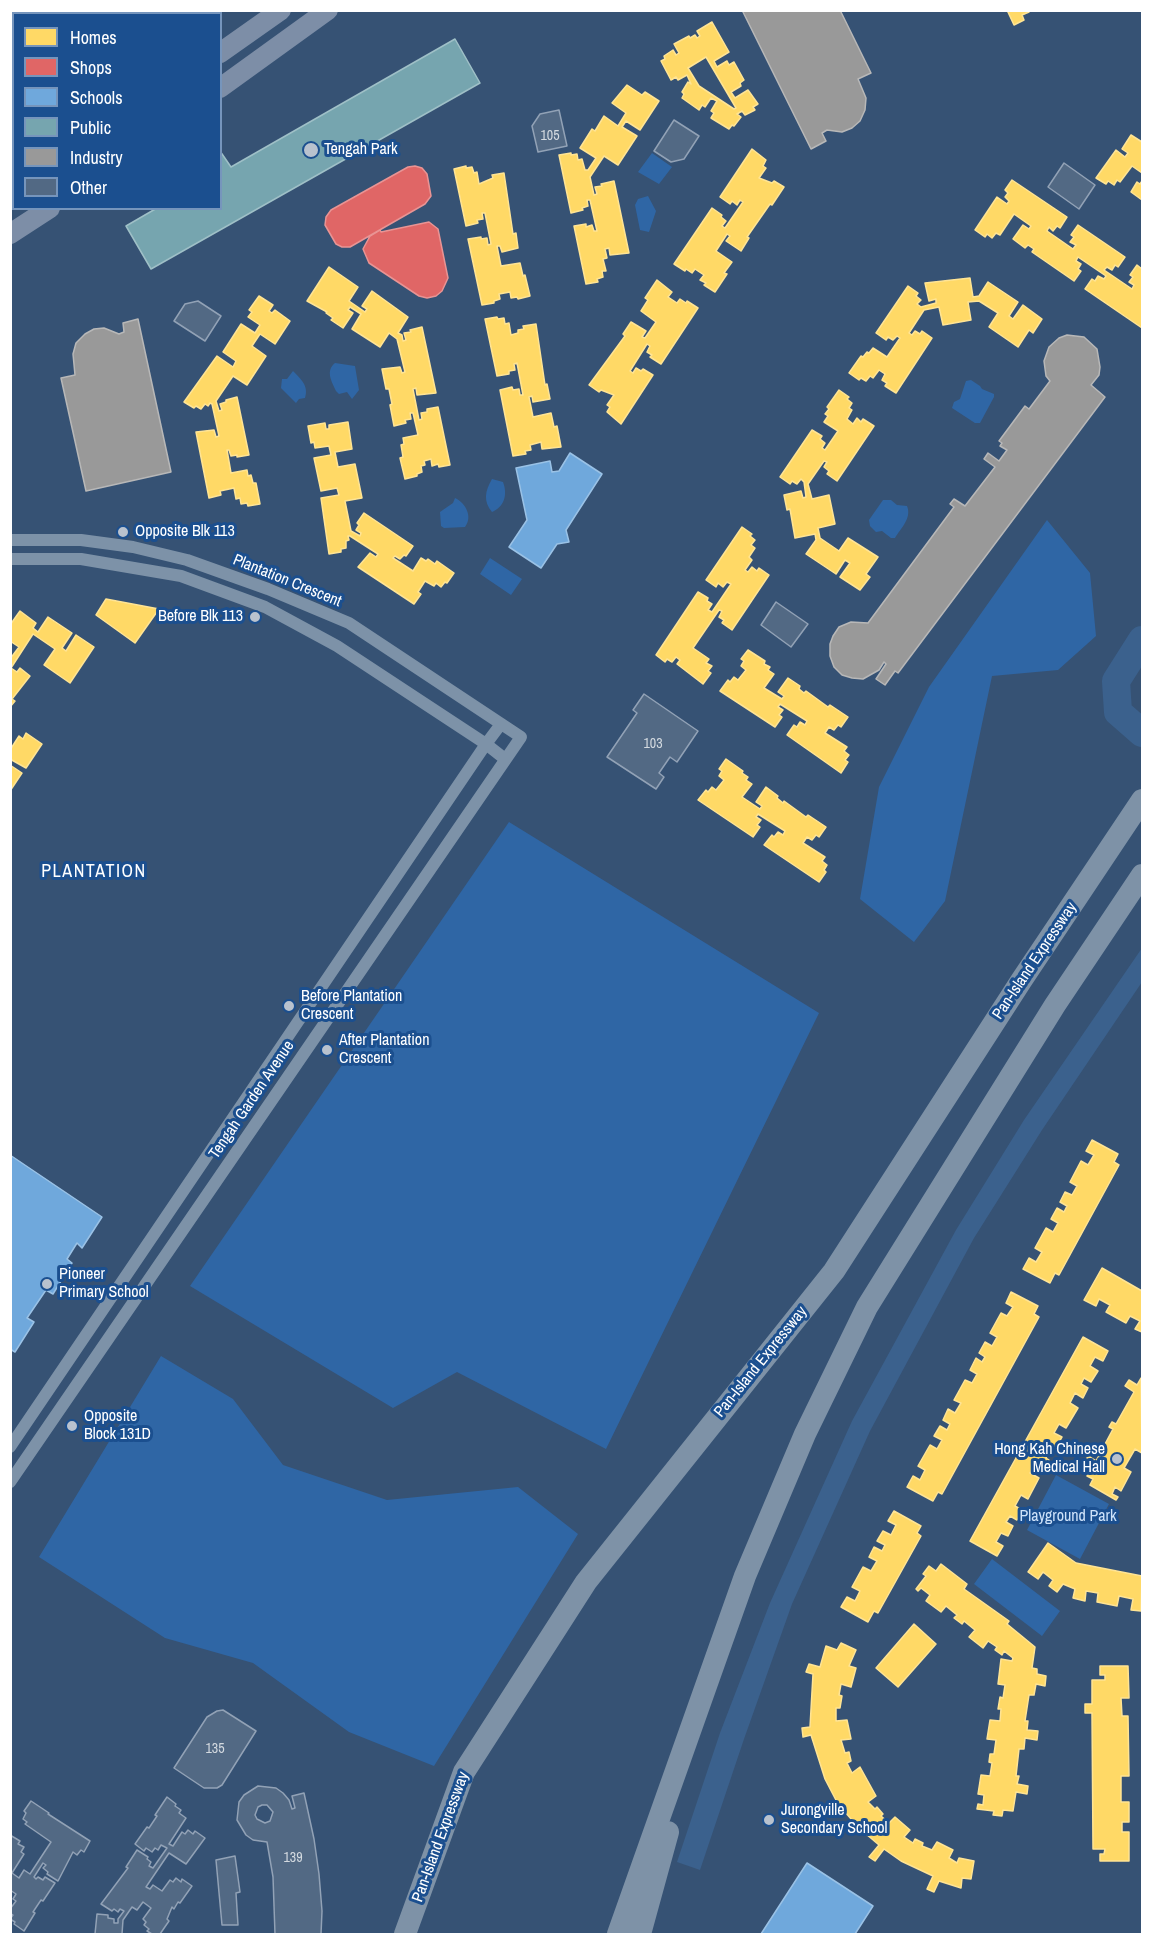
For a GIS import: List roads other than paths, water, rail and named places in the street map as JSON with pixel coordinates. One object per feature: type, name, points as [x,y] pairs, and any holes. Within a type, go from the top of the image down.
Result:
[{"type":"highway","name":"Pan-Island Expressway","points":[[405,1935],[464,1772],[580,1592],[834,1271],[1021,981],[1143,800]]},
{"type":"highway","points":[[618,1935],[745,1576],[805,1434],[867,1307],[1055,1005],[1143,875]]},
{"type":"highway","points":[[640,1935],[671,1822],[665,1801]]},
{"type":"main road","points":[[222,51],[281,10]]},
{"type":"main road","points":[[222,87],[328,10]]},
{"type":"main road","points":[[10,234],[48,210]]},
{"type":"street","name":"Plantation Crescent","points":[[10,540],[81,540],[133,547],[187,560],[268,589],[349,623],[521,737]]},
{"type":"street","name":"Plantation Crescent","points":[[10,559],[81,559],[181,576],[265,607],[337,646],[486,744],[505,759]]},
{"type":"street","name":"Tengah Garden Avenue","points":[[10,1447],[501,724]]},
{"type":"street","name":"Tengah Garden Avenue","points":[[10,1482],[521,737]]},
{"type":"waterway","points":[[1142,640],[1116,681],[1118,712],[1142,733]]},
{"type":"place","name":"Tengah Park","points":[[311,150]]},
{"type":"place","name":"Opposite Blk 113","points":[[123,532]]},
{"type":"place","name":"Before Blk 113","points":[[255,617]]},
{"type":"place","name":"Before Plantation Crescent","points":[[289,1006]]},
{"type":"place","name":"After Plantation Crescent","points":[[327,1050]]},
{"type":"place","name":"Pioneer Primary School","points":[[47,1284]]},
{"type":"place","name":"Opposite Block 131D","points":[[72,1426]]},
{"type":"place","name":"Hong Kah Chinese Medical Hall","points":[[1117,1459]]},
{"type":"place","name":"Jurongville Secondary School","points":[[769,1820]]},
{"type":"district","name":"PLANTATION","points":[[94,872]]},
{"type":"park label","name":"Playground Park","points":[[1068,1517]]}]
